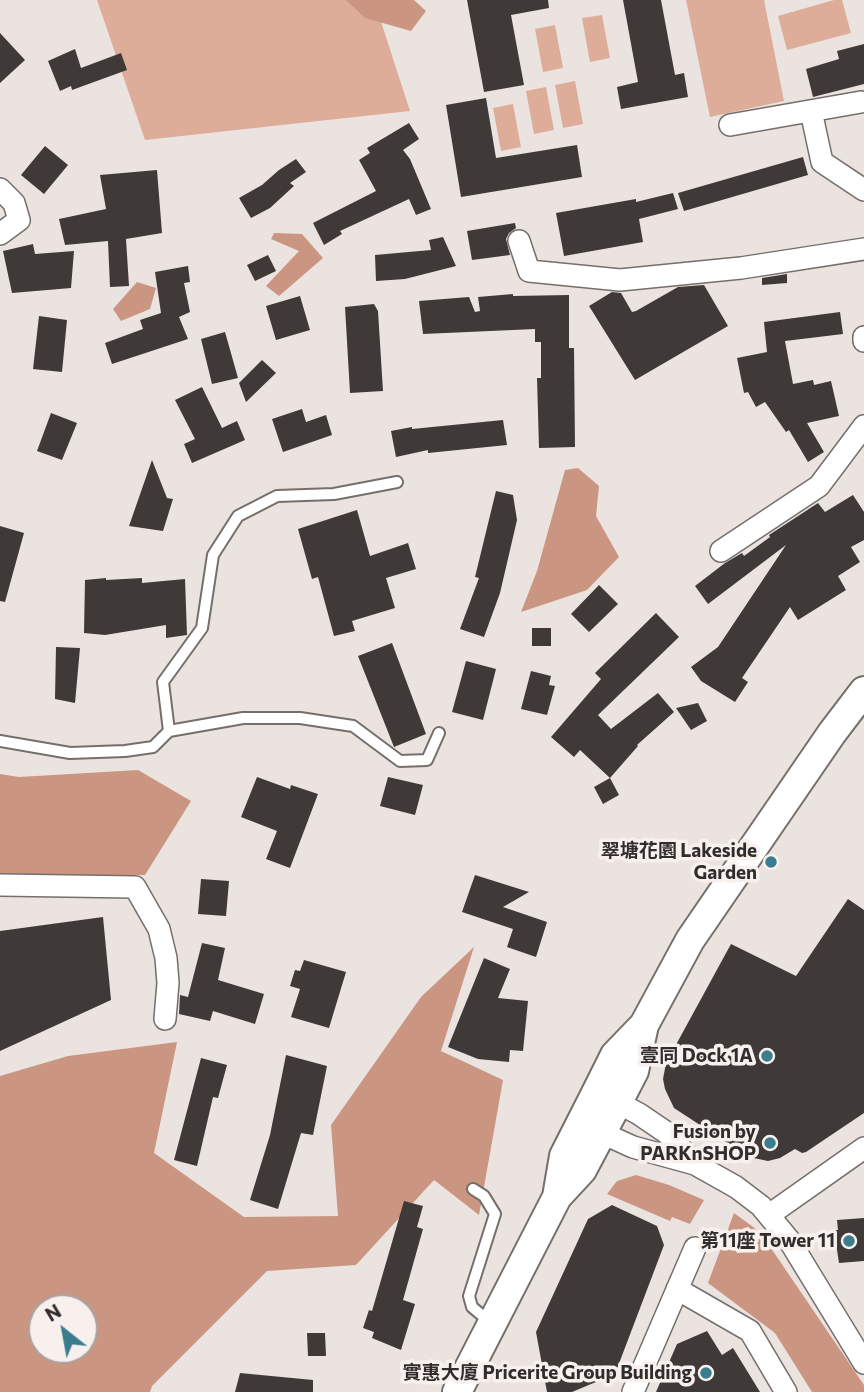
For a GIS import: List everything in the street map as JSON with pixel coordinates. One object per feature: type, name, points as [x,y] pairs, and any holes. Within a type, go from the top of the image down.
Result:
[{"type":"main road","points":[[457,1392],[557,1197],[582,1170],[591,1128],[607,1097],[634,1071],[644,1025],[696,929],[864,691]]},
{"type":"street","points":[[730,125],[861,102]]},
{"type":"street","points":[[811,111],[822,162],[864,190]]},
{"type":"street","points":[[0,189],[15,203],[19,220],[0,234]]},
{"type":"street","points":[[519,241],[529,271],[620,280],[741,268],[864,249]]},
{"type":"street","points":[[721,551],[819,486],[864,426]]},
{"type":"street","points":[[0,885],[135,887],[159,929],[166,958],[168,983],[165,1019]]},
{"type":"street","points":[[607,1097],[667,1133],[695,1164]]},
{"type":"street","points":[[591,1128],[655,1155],[695,1164],[742,1191],[769,1215],[789,1240],[864,1363]]},
{"type":"street","points":[[769,1215],[864,1148]]},
{"type":"street","points":[[633,1392],[695,1248]]},
{"type":"street","points":[[677,1289],[750,1332],[786,1392]]},
{"type":"lane","points":[[169,731],[163,682],[202,628],[213,555],[238,516],[277,496],[334,494],[397,482]]},
{"type":"lane","points":[[0,741],[71,753],[125,751],[153,747],[169,731],[243,718],[300,718],[354,726],[400,761],[427,760],[439,733]]},
{"type":"lane","points":[[473,1189],[484,1196],[495,1214],[469,1296],[472,1307],[492,1324]]},
{"type":"shaded area","points":[[97,0],[374,0],[410,111],[145,140]]},
{"type":"shaded area","points":[[346,0],[414,0],[426,11],[411,31],[365,18]]},
{"type":"shaded area","points":[[686,0],[764,0],[784,101],[710,117]]},
{"type":"shaded area","points":[[842,0],[851,33],[787,50],[778,16]]},
{"type":"shaded area","points":[[602,15],[610,58],[590,62],[582,18]]},
{"type":"shaded area","points":[[555,25],[563,68],[543,72],[535,29]]},
{"type":"shaded area","points":[[575,81],[583,124],[563,128],[555,85]]},
{"type":"shaded area","points":[[546,87],[554,130],[534,134],[526,91]]},
{"type":"shaded area","points":[[513,104],[521,147],[501,151],[493,108]]},
{"type":"shaded area","points":[[274,233],[302,234],[323,258],[279,296],[266,286],[299,251],[271,239]]},
{"type":"shaded area","points":[[137,282],[156,288],[150,309],[121,321],[113,309]]},
{"type":"shaded area","points":[[578,468],[599,486],[596,516],[619,557],[587,590],[521,612],[537,571],[565,470]]},
{"type":"shaded area","points":[[138,770],[191,801],[145,875],[0,876],[0,774],[19,777]]},
{"type":"shaded area","points":[[474,947],[441,1051],[503,1080],[479,1215],[434,1180],[356,1265],[267,1271],[152,1386],[150,1392],[0,1392],[0,1076],[68,1056],[177,1042],[154,1153],[244,1217],[338,1216],[331,1125],[421,997]]},
{"type":"shaded area","points":[[636,1175],[704,1200],[690,1224],[672,1217],[670,1221],[607,1194],[617,1181]]},
{"type":"shaded area","points":[[734,1213],[760,1232],[864,1385],[864,1392],[812,1392],[775,1333],[708,1283]]},
{"type":"building","points":[[467,0],[548,0],[549,8],[511,15],[524,85],[484,92]]},
{"type":"building","points":[[623,0],[661,0],[675,75],[684,73],[688,97],[621,109],[617,87],[638,82]]},
{"type":"building","points":[[0,33],[25,60],[0,83]]},
{"type":"building","points":[[864,44],[864,84],[813,97],[806,69],[839,59],[837,51]]},
{"type":"building","points":[[75,49],[81,68],[121,53],[127,70],[72,90],[71,86],[60,91],[48,61]]},
{"type":"building","points":[[486,98],[496,158],[577,145],[582,177],[461,197],[446,105]]},
{"type":"building","points":[[409,123],[419,139],[403,150],[410,159],[431,209],[416,215],[409,199],[340,231],[342,234],[324,245],[313,223],[376,191],[359,160],[370,153],[367,148]]},
{"type":"building","points":[[45,146],[68,165],[44,194],[21,175]]},
{"type":"building","points":[[803,157],[808,175],[684,211],[678,193]]},
{"type":"building","points":[[296,159],[306,172],[290,183],[294,186],[270,208],[251,218],[239,198],[262,185]]},
{"type":"building","points":[[157,170],[162,233],[126,239],[129,286],[110,287],[108,241],[65,245],[59,219],[106,209],[100,175]]},
{"type":"building","points":[[673,193],[678,209],[639,219],[643,242],[564,256],[556,213],[636,199],[636,202]]},
{"type":"building","points":[[515,223],[516,228],[506,239],[510,255],[472,260],[467,231]]},
{"type":"building","points":[[443,237],[456,266],[405,279],[376,281],[375,255],[431,250],[429,240]]},
{"type":"building","points":[[33,244],[35,254],[74,251],[71,288],[12,293],[3,251]]},
{"type":"building","points":[[268,255],[276,271],[255,281],[247,265]]},
{"type":"building","points":[[188,266],[190,282],[184,283],[190,312],[179,317],[188,339],[112,364],[105,343],[143,329],[140,320],[161,313],[155,272]]},
{"type":"building","points":[[787,274],[787,283],[762,285],[762,278]]},
{"type":"building","points":[[704,285],[728,326],[635,380],[589,306],[612,292],[621,293],[632,312],[678,287]]},
{"type":"building","points":[[513,294],[569,295],[569,348],[574,348],[575,447],[539,448],[537,378],[541,378],[541,342],[535,342],[535,329],[423,334],[419,301],[469,297],[475,312],[480,311],[478,297]]},
{"type":"building","points":[[300,296],[310,330],[276,340],[266,306]]},
{"type":"building","points":[[374,304],[378,311],[383,391],[350,393],[345,307]]},
{"type":"building","points":[[840,312],[843,334],[785,341],[793,384],[813,380],[814,385],[831,381],[839,416],[807,423],[824,452],[808,462],[789,430],[786,432],[765,402],[756,407],[748,392],[744,393],[737,358],[767,352],[764,322]]},
{"type":"building","points":[[39,316],[67,320],[62,372],[33,369]]},
{"type":"building","points":[[225,332],[238,378],[212,384],[201,339]]},
{"type":"building","points":[[262,360],[276,373],[246,402],[239,383]]},
{"type":"building","points":[[202,387],[222,428],[237,421],[245,440],[192,463],[184,444],[195,439],[175,400]]},
{"type":"building","points":[[302,409],[306,422],[326,415],[332,435],[283,452],[272,419]]},
{"type":"building","points":[[51,413],[77,423],[62,460],[37,451]]},
{"type":"building","points":[[503,420],[507,445],[428,453],[428,450],[396,457],[391,431]]},
{"type":"building","points":[[152,460],[167,498],[173,499],[163,531],[129,526]]},
{"type":"building","points":[[496,491],[513,495],[517,520],[500,593],[484,637],[460,629],[479,578],[475,577]]},
{"type":"building","points":[[853,495],[864,512],[864,540],[851,547],[860,562],[838,576],[846,590],[798,620],[790,607],[742,678],[748,682],[735,702],[701,681],[691,667],[718,647],[786,545],[708,604],[695,586],[725,563],[742,553],[744,556],[770,537],[769,535],[818,503],[825,512]]},
{"type":"building","points":[[357,510],[370,556],[408,543],[416,569],[386,578],[395,608],[352,621],[355,631],[334,636],[318,577],[312,579],[298,529]]},
{"type":"building","points":[[0,526],[24,533],[5,602],[0,601]]},
{"type":"building","points":[[142,578],[142,583],[185,579],[187,635],[166,638],[166,625],[105,635],[84,633],[85,580]]},
{"type":"building","points":[[599,585],[618,604],[589,632],[571,614]]},
{"type":"building","points":[[656,613],[679,637],[598,715],[611,729],[658,693],[674,712],[637,745],[610,778],[580,750],[574,757],[551,737],[601,679],[595,673]]},
{"type":"building","points":[[532,628],[551,628],[551,646],[532,646]]},
{"type":"building","points":[[392,643],[426,734],[394,747],[358,656]]},
{"type":"building","points":[[56,647],[80,648],[75,703],[55,699]]},
{"type":"building","points":[[466,661],[496,669],[483,720],[452,712]]},
{"type":"building","points":[[531,671],[551,676],[549,685],[555,686],[547,715],[521,709]]},
{"type":"building","points":[[698,703],[707,721],[691,730],[676,708]]},
{"type":"building","points":[[257,777],[290,789],[291,785],[318,794],[290,868],[266,859],[277,831],[241,817]]},
{"type":"building","points":[[388,777],[423,785],[415,815],[380,806]]},
{"type":"building","points":[[610,778],[619,795],[603,804],[594,787]]},
{"type":"building","points":[[475,875],[529,892],[503,907],[547,922],[536,957],[507,947],[513,929],[462,912]]},
{"type":"building","points":[[201,879],[229,881],[226,916],[198,914]]},
{"type":"building","name":"壹同 Dock 1A","points":[[848,899],[864,910],[864,1113],[806,1152],[795,1149],[780,1158],[768,1161],[749,1157],[674,1108],[663,1079],[666,1063],[731,944],[796,976]]},
{"type":"building","points":[[103,917],[111,1000],[0,1051],[0,931]]},
{"type":"building","points":[[202,943],[225,948],[218,980],[264,994],[255,1024],[213,1011],[210,1021],[179,1014],[180,995],[188,997]]},
{"type":"building","points":[[484,958],[510,969],[498,998],[528,1001],[523,1051],[510,1050],[509,1062],[478,1059],[448,1047]]},
{"type":"building","points":[[304,960],[346,972],[329,1028],[291,1017],[300,989],[290,986],[295,970],[300,971]]},
{"type":"building","points":[[286,1055],[327,1066],[313,1135],[301,1133],[278,1209],[250,1200],[270,1135]]},
{"type":"building","points":[[201,1058],[227,1065],[218,1098],[213,1097],[197,1166],[174,1160]]},
{"type":"building","points":[[404,1201],[423,1206],[417,1227],[423,1229],[403,1300],[415,1304],[401,1350],[372,1338],[374,1332],[363,1328],[369,1310],[372,1311]]},
{"type":"building","points":[[612,1205],[657,1226],[664,1245],[615,1374],[572,1392],[547,1392],[536,1332],[588,1219]]},
{"type":"building","name":"第11座 Tower 11","points":[[864,1218],[864,1261],[839,1263],[834,1230],[838,1230],[837,1220]]},
{"type":"building","name":"實惠大廈 Pricerite Group Building","points":[[707,1331],[722,1355],[733,1348],[760,1392],[656,1392],[677,1344]]},
{"type":"building","points":[[307,1333],[325,1333],[326,1356],[308,1356]]},
{"type":"building","points":[[240,1373],[313,1380],[313,1392],[235,1392]]},
{"type":"place","name":"翠塘花園 Lakeside Garden","points":[[771,862]]},
{"type":"place","name":"壹同 Dock 1A","points":[[767,1056]]},
{"type":"place","name":"Fusion by PARKnSHOP","points":[[770,1143]]},
{"type":"place","name":"第11座 Tower 11","points":[[849,1241]]},
{"type":"place","name":"實惠大廈 Pricerite Group Building","points":[[706,1373]]}]
